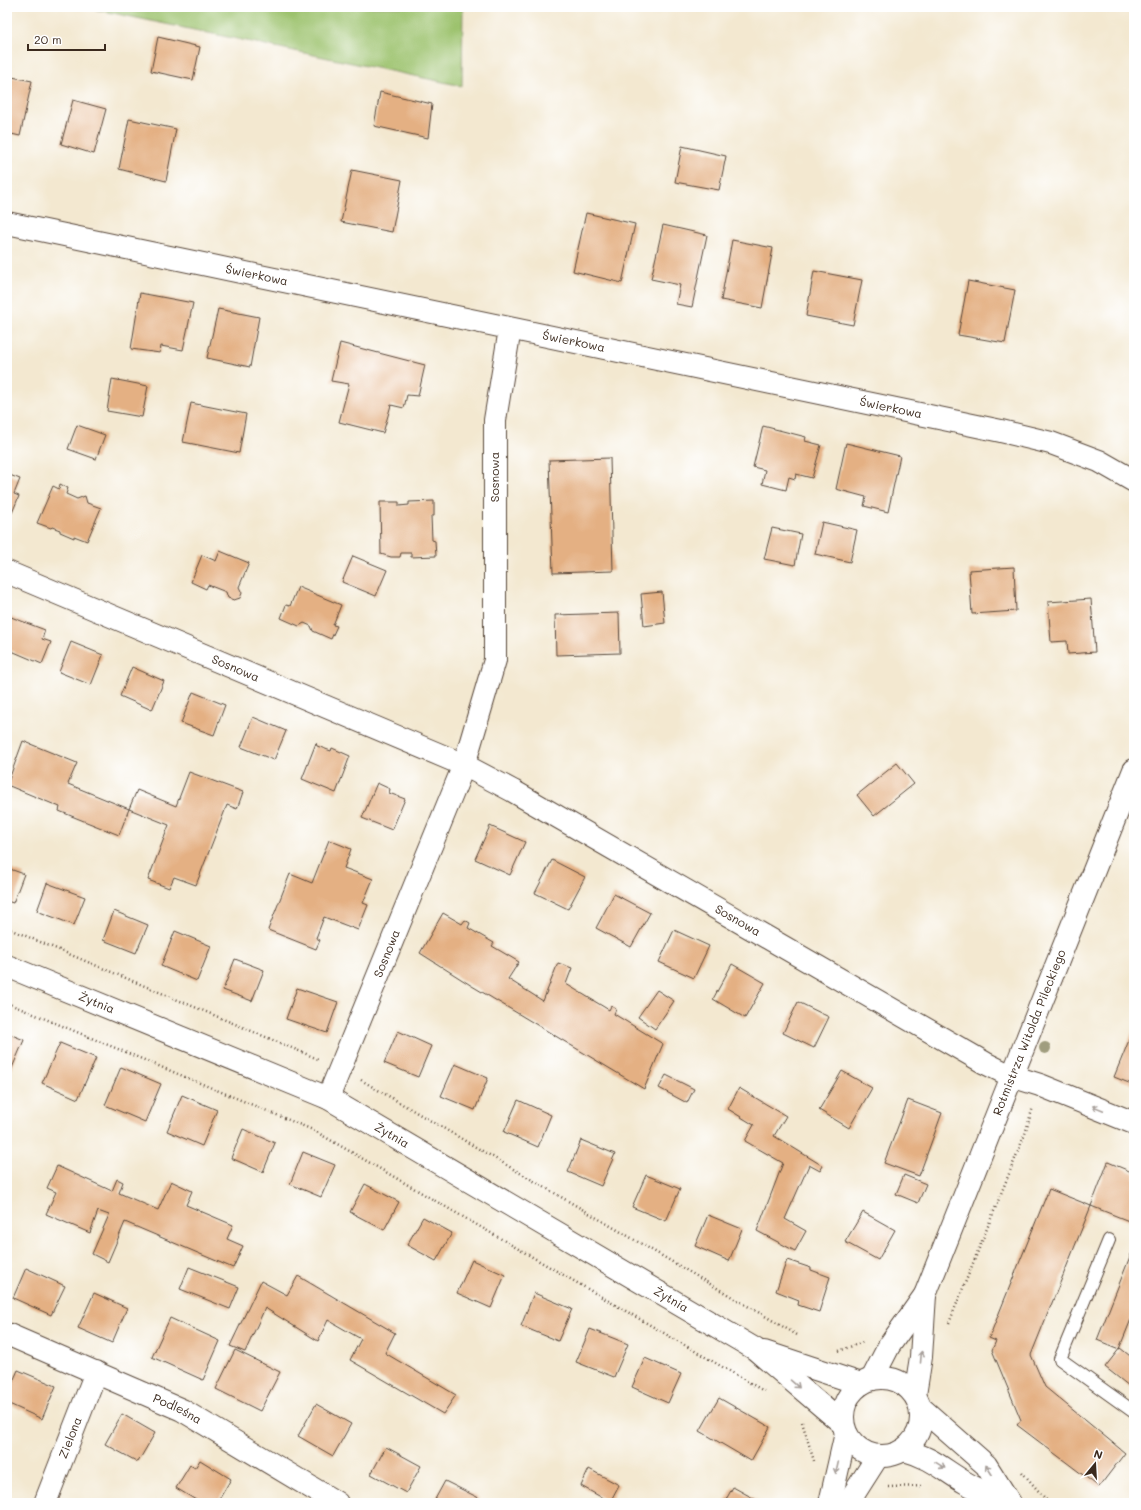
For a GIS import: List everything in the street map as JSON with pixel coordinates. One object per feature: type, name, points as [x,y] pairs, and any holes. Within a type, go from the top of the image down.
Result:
[{"type":"street","name":"Świerkowa","points":[[7,223],[1001,431],[1052,444],[1099,461],[1134,481]]},
{"type":"street","name":"Sosnowa","points":[[328,1098],[464,765],[495,660],[495,420],[510,329]]},
{"type":"street","name":"Sosnowa","points":[[7,572],[464,765],[527,799],[985,1063],[1011,1076],[1040,1085],[1134,1123]]},
{"type":"street","name":"Rotmistrza Witolda Pileckiego","points":[[867,1381],[925,1294],[1134,770]]},
{"type":"street","name":"Żytnia","points":[[7,966],[328,1098],[755,1349],[845,1429]]},
{"type":"street","name":"Rotmistrza Witolda Pileckiego","points":[[918,1401],[925,1294]]},
{"type":"street","name":"Podleśna","points":[[7,1334],[182,1410],[337,1503]]},
{"type":"street","name":"Żytnia","points":[[755,1349],[867,1381]]},
{"type":"street","name":"Zielona","points":[[45,1503],[96,1372]]},
{"type":"street","points":[[830,1503],[845,1429],[843,1412],[846,1401],[852,1392],[867,1381],[888,1378],[904,1384],[918,1401],[986,1465],[1010,1503]]},
{"type":"street","points":[[845,1429],[854,1444],[865,1453],[878,1456],[892,1456],[904,1450],[913,1442],[919,1431],[922,1419],[918,1401]]},
{"type":"street","points":[[904,1450],[920,1454],[939,1464],[966,1483],[1005,1503]]},
{"type":"street","points":[[848,1503],[878,1456]]},
{"type":"lane","points":[[1109,1240],[1060,1359],[1134,1412]]},
{"type":"path","points":[[7,1003],[313,1130],[765,1392]]},
{"type":"path","points":[[946,1330],[1025,1134],[1040,1085]]},
{"type":"path","points":[[885,1487],[928,1485]]},
{"type":"green space","points":[[84,7],[463,7],[462,86]]},
{"type":"building","points":[[158,37],[200,47],[193,80],[151,71]]},
{"type":"building","points":[[7,76],[32,81],[20,136],[7,133]]},
{"type":"building","points":[[380,92],[432,104],[428,138],[374,126]]},
{"type":"building","points":[[73,100],[106,109],[94,154],[61,144]]},
{"type":"building","points":[[129,119],[176,129],[166,181],[119,169]]},
{"type":"building","points":[[682,146],[726,156],[719,190],[675,182]]},
{"type":"building","points":[[352,170],[402,180],[392,232],[341,222]]},
{"type":"building","points":[[586,213],[635,224],[622,283],[573,271]]},
{"type":"building","points":[[663,225],[707,235],[692,307],[676,304],[680,285],[651,279]]},
{"type":"building","points":[[732,240],[773,248],[762,308],[721,300]]},
{"type":"building","points":[[814,271],[862,280],[853,325],[806,316]]},
{"type":"building","points":[[968,281],[1015,290],[1005,343],[958,335]]},
{"type":"building","points":[[140,293],[193,303],[183,350],[161,346],[160,353],[131,349]]},
{"type":"building","points":[[218,309],[259,317],[250,367],[207,358]]},
{"type":"building","points":[[340,343],[425,365],[418,396],[407,395],[404,408],[391,405],[383,433],[339,422],[349,384],[331,381]]},
{"type":"building","points":[[112,379],[148,386],[142,417],[107,411]]},
{"type":"building","points":[[191,403],[246,414],[239,453],[183,442]]},
{"type":"building","points":[[77,425],[105,435],[96,459],[68,449]]},
{"type":"building","points":[[763,426],[806,437],[805,441],[821,445],[812,478],[796,474],[795,479],[789,477],[786,490],[762,484],[765,470],[753,467]]},
{"type":"building","points":[[846,443],[900,456],[888,512],[864,506],[866,497],[836,489]]},
{"type":"building","points":[[610,458],[613,571],[553,573],[549,460]]},
{"type":"building","points":[[7,474],[20,479],[14,494],[19,496],[12,513],[7,511]]},
{"type":"building","points":[[60,484],[68,488],[66,494],[77,499],[85,496],[87,503],[101,508],[87,541],[74,536],[74,538],[60,532],[60,530],[37,523],[53,486],[59,489]]},
{"type":"building","points":[[434,501],[434,516],[431,516],[432,540],[435,541],[436,556],[411,557],[411,553],[401,553],[400,557],[391,557],[381,554],[380,502],[399,502],[399,506],[409,505],[409,502]]},
{"type":"building","points":[[822,522],[857,530],[850,562],[815,554]]},
{"type":"building","points":[[772,528],[801,534],[795,565],[764,559]]},
{"type":"building","points":[[220,551],[249,563],[239,587],[242,593],[240,598],[234,600],[228,598],[226,592],[208,585],[206,589],[191,582],[202,555],[216,561]]},
{"type":"building","points":[[353,556],[387,570],[376,596],[342,582]]},
{"type":"building","points":[[1014,567],[1016,611],[972,614],[969,570]]},
{"type":"building","points":[[298,587],[341,605],[333,625],[337,626],[331,639],[313,631],[311,626],[304,623],[299,626],[281,618],[286,605],[290,606]]},
{"type":"building","points":[[662,592],[665,623],[644,626],[641,594]]},
{"type":"building","points":[[1091,599],[1095,652],[1068,654],[1067,641],[1051,642],[1048,602]]},
{"type":"building","points":[[619,613],[620,653],[556,655],[555,615]]},
{"type":"building","points":[[11,617],[45,630],[42,639],[51,642],[42,664],[7,649],[7,627]]},
{"type":"building","points":[[71,642],[103,655],[91,685],[59,672]]},
{"type":"building","points":[[132,667],[164,681],[152,710],[120,696]]},
{"type":"building","points":[[193,692],[225,705],[214,735],[181,723]]},
{"type":"building","points":[[253,717],[286,731],[274,760],[241,747]]},
{"type":"building","points":[[23,741],[77,763],[68,784],[129,809],[119,835],[59,811],[60,807],[7,785]]},
{"type":"building","points":[[316,743],[317,746],[331,751],[332,748],[350,756],[336,793],[302,779]]},
{"type":"building","points":[[897,763],[914,784],[874,816],[857,795]]},
{"type":"building","points":[[189,772],[243,792],[237,809],[227,805],[196,885],[174,877],[169,888],[148,880],[169,825],[129,809],[137,790],[176,806]]},
{"type":"building","points":[[377,783],[390,789],[389,793],[405,799],[392,830],[362,818]]},
{"type":"building","points":[[490,826],[525,842],[510,875],[475,859]]},
{"type":"building","points":[[329,840],[351,849],[344,868],[373,879],[363,903],[368,905],[358,930],[324,917],[316,938],[320,940],[316,949],[268,930],[290,874],[312,883]]},
{"type":"building","points":[[552,860],[585,877],[568,909],[535,893]]},
{"type":"building","points":[[7,868],[24,874],[13,903],[7,901]]},
{"type":"building","points":[[47,883],[85,897],[74,925],[37,911]]},
{"type":"building","points":[[614,894],[650,913],[631,947],[596,928]]},
{"type":"building","points":[[114,911],[148,925],[136,953],[103,940]]},
{"type":"building","points":[[443,913],[462,924],[465,920],[470,923],[468,928],[494,943],[492,946],[519,962],[508,979],[543,1001],[558,963],[572,968],[566,984],[609,1010],[611,1006],[616,1009],[614,1014],[663,1044],[644,1089],[472,986],[420,953]]},
{"type":"building","points":[[674,930],[709,946],[694,978],[659,962]]},
{"type":"building","points":[[175,931],[211,946],[197,981],[161,966]]},
{"type":"building","points":[[235,959],[264,970],[252,1001],[223,990]]},
{"type":"building","points":[[732,964],[765,983],[745,1018],[713,999]]},
{"type":"building","points":[[297,988],[338,1002],[327,1033],[286,1019]]},
{"type":"building","points":[[657,990],[674,1001],[655,1029],[638,1017]]},
{"type":"building","points":[[798,1002],[829,1017],[814,1048],[783,1033]]},
{"type":"building","points":[[1134,1028],[1134,1085],[1114,1077]]},
{"type":"building","points":[[398,1031],[431,1046],[418,1077],[384,1063]]},
{"type":"building","points":[[7,1033],[24,1040],[9,1075],[7,1074]]},
{"type":"building","points":[[60,1043],[96,1058],[78,1099],[42,1083]]},
{"type":"building","points":[[455,1064],[488,1078],[475,1110],[441,1096]]},
{"type":"building","points":[[121,1067],[161,1084],[145,1122],[105,1105]]},
{"type":"building","points":[[842,1071],[872,1088],[849,1128],[819,1110]]},
{"type":"building","points":[[666,1075],[694,1089],[687,1103],[659,1088]]},
{"type":"building","points":[[739,1088],[786,1116],[774,1136],[823,1166],[820,1171],[809,1165],[785,1219],[806,1231],[795,1251],[757,1231],[783,1163],[745,1141],[754,1125],[728,1109]]},
{"type":"building","points":[[182,1095],[217,1110],[202,1146],[167,1131]]},
{"type":"building","points":[[518,1100],[551,1115],[538,1147],[504,1132]]},
{"type":"building","points":[[908,1100],[942,1113],[919,1176],[884,1163]]},
{"type":"building","points":[[243,1129],[275,1143],[263,1172],[231,1158]]},
{"type":"building","points":[[581,1140],[615,1154],[601,1186],[568,1172]]},
{"type":"building","points":[[303,1152],[335,1165],[321,1197],[290,1184]]},
{"type":"building","points":[[1108,1162],[1134,1173],[1134,1223],[1091,1206]]},
{"type":"building","points":[[57,1166],[112,1191],[117,1179],[123,1182],[119,1193],[158,1210],[171,1181],[192,1191],[186,1205],[233,1225],[227,1239],[243,1246],[233,1268],[125,1222],[108,1262],[92,1254],[109,1215],[98,1211],[90,1233],[46,1214],[56,1192],[47,1188]]},
{"type":"building","points":[[646,1175],[680,1189],[666,1221],[632,1207]]},
{"type":"building","points":[[904,1175],[926,1184],[918,1203],[896,1194]]},
{"type":"building","points":[[365,1184],[399,1202],[384,1230],[350,1212]]},
{"type":"building","points":[[1049,1189],[1091,1206],[1031,1355],[1045,1387],[1125,1453],[1099,1487],[1017,1425],[1021,1420],[992,1350],[996,1341],[989,1338]]},
{"type":"building","points":[[863,1212],[895,1230],[878,1260],[845,1242]]},
{"type":"building","points":[[708,1215],[742,1229],[729,1261],[695,1246]]},
{"type":"building","points":[[423,1217],[452,1233],[436,1261],[407,1245]]},
{"type":"building","points":[[1131,1254],[1134,1255],[1134,1312],[1119,1349],[1097,1340]]},
{"type":"building","points":[[472,1260],[505,1275],[491,1308],[457,1293]]},
{"type":"building","points":[[787,1260],[811,1268],[811,1270],[830,1277],[819,1312],[798,1305],[799,1300],[776,1291]]},
{"type":"building","points":[[189,1267],[239,1287],[230,1309],[180,1289]]},
{"type":"building","points":[[26,1268],[65,1286],[51,1315],[13,1298]]},
{"type":"building","points":[[298,1276],[395,1333],[385,1353],[456,1395],[443,1414],[350,1360],[361,1339],[328,1320],[318,1341],[265,1308],[245,1352],[230,1346],[261,1281],[287,1295]]},
{"type":"building","points":[[94,1293],[127,1308],[112,1343],[78,1328]]},
{"type":"building","points":[[534,1293],[572,1309],[558,1341],[521,1326]]},
{"type":"building","points":[[170,1318],[220,1341],[203,1380],[152,1357]]},
{"type":"building","points":[[590,1329],[628,1344],[614,1377],[576,1362]]},
{"type":"building","points":[[1120,1348],[1134,1359],[1134,1390],[1105,1367]]},
{"type":"building","points":[[235,1350],[280,1372],[260,1411],[216,1389]]},
{"type":"building","points":[[645,1358],[681,1374],[668,1403],[632,1387]]},
{"type":"building","points":[[18,1370],[56,1386],[42,1419],[7,1403],[7,1395]]},
{"type":"building","points":[[719,1398],[770,1427],[751,1461],[700,1431]]},
{"type":"building","points":[[316,1404],[351,1424],[333,1456],[298,1436]]},
{"type":"building","points":[[122,1414],[155,1433],[138,1462],[105,1444]]},
{"type":"building","points":[[386,1447],[421,1466],[406,1493],[371,1474]]},
{"type":"building","points":[[200,1460],[231,1479],[217,1503],[201,1503],[176,1488],[190,1465],[195,1468]]},
{"type":"building","points":[[589,1469],[619,1485],[610,1502],[581,1486]]},
{"type":"building","points":[[445,1481],[479,1498],[476,1503],[433,1503]]},
{"type":"building","points":[[733,1487],[762,1503],[724,1503]]},
{"type":"building","points":[[265,1499],[272,1503],[262,1503]]}]
